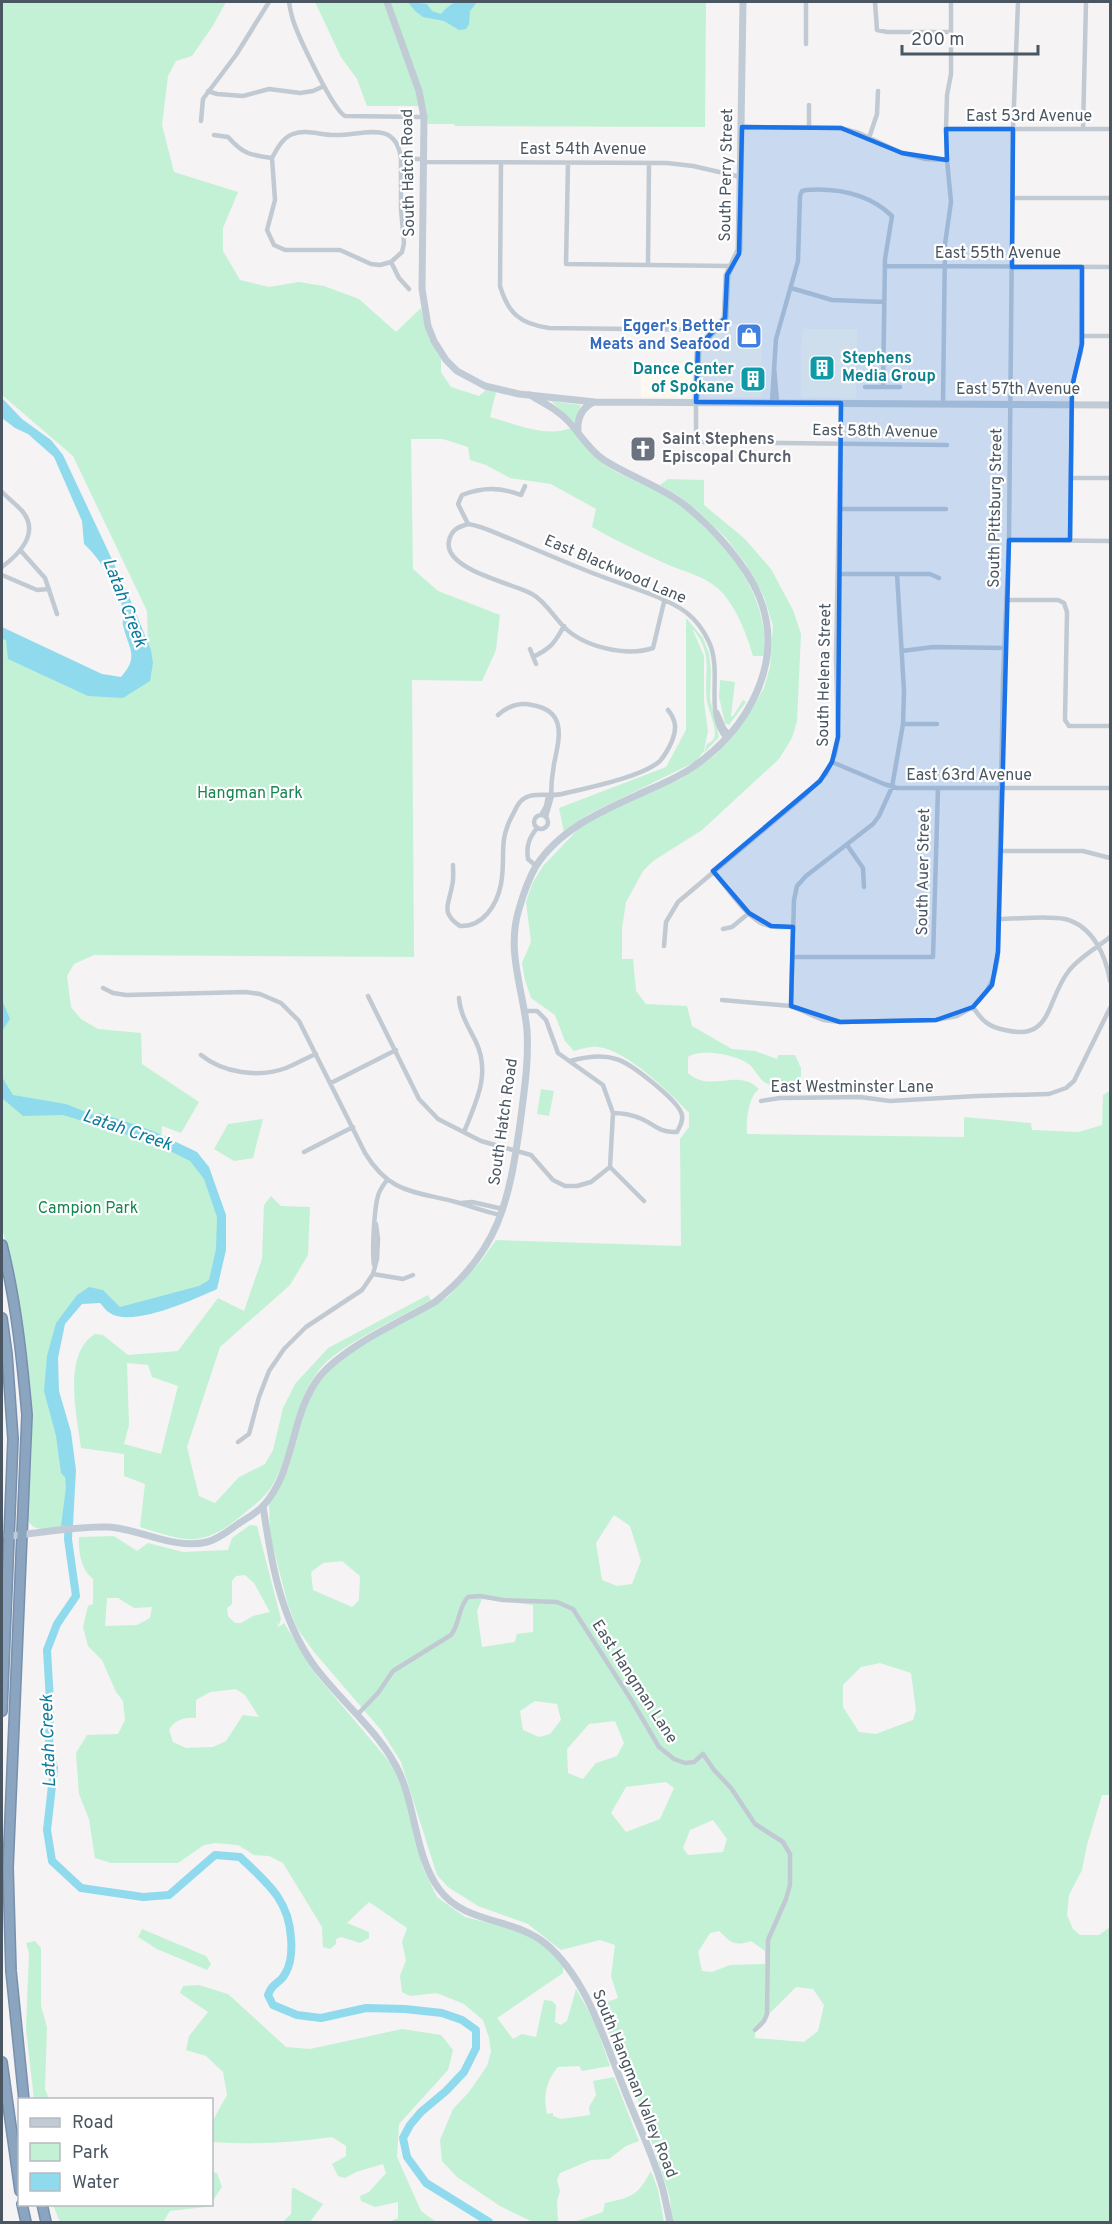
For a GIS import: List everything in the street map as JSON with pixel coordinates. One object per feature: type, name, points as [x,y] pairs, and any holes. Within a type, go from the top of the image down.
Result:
[{"type":"highway","points":[[2,1245],[14,1298],[27,1415],[8,1868],[10,1971],[24,2098]]},
{"type":"highway","points":[[2,1317],[13,1439],[2,1711]]},
{"type":"highway","points":[[2,2062],[18,2177]]},
{"type":"highway","points":[[22,2206],[26,2223]]},
{"type":"highway","points":[[42,2206],[46,2223]]},
{"type":"main road","name":"South Hatch Road","points":[[387,2],[419,91],[424,117],[423,300],[428,326],[437,348]]},
{"type":"main road","name":"South Perry Street","points":[[696,402],[697,351],[701,343],[726,315],[727,275],[739,250],[743,2]]},
{"type":"main road","name":"East 57th Avenue","points":[[437,348],[457,371],[471,380],[502,391],[595,402],[1110,405]]},
{"type":"main road","name":"South Hatch Road","points":[[8,1536],[85,1528],[121,1529],[180,1543],[194,1544],[213,1540],[226,1533],[263,1506],[280,1479],[303,1403],[319,1377],[345,1354],[435,1302],[459,1282],[486,1246],[502,1212],[516,1152],[527,1062],[526,1029],[513,944],[519,911],[536,866],[559,841],[588,819],[681,774],[703,759],[728,736],[758,694],[767,655],[763,608],[754,585],[723,543],[686,506],[659,488],[602,459],[560,414],[530,395]]},
{"type":"main road","points":[[578,435],[581,413],[595,402]]},
{"type":"main road","name":"South Hangman Valley Road","points":[[263,1506],[271,1558],[288,1618],[314,1665],[357,1715],[396,1766],[426,1864],[439,1890],[458,1907],[480,1918],[525,1930],[545,1943],[564,1962],[580,1986],[596,2019],[662,2183],[670,2223]]},
{"type":"street","points":[[201,121],[203,99],[236,55],[269,2]]},
{"type":"street","points":[[290,2],[293,21],[324,86],[340,113],[345,116],[424,117]]},
{"type":"street","points":[[806,44],[807,2]]},
{"type":"street","points":[[875,2],[878,30],[951,32]]},
{"type":"street","points":[[943,403],[945,244],[951,202],[946,129],[947,92],[951,81],[951,2]]},
{"type":"street","name":"South Pittsburg Street","points":[[973,1007],[988,990],[997,971],[1009,540],[1013,129],[1018,2]]},
{"type":"street","points":[[1083,129],[1086,2]]},
{"type":"street","points":[[208,91],[243,96],[269,89],[300,93],[324,86]]},
{"type":"street","points":[[869,138],[877,114],[878,91]]},
{"type":"street","points":[[809,105],[809,127]]},
{"type":"street","points":[[742,127],[841,128],[902,153],[926,159],[947,160]]},
{"type":"street","name":"East 53rd Avenue","points":[[946,129],[1110,129]]},
{"type":"street","points":[[374,131],[393,138],[400,150],[401,159],[401,209],[405,243],[402,252],[391,262],[380,265],[371,264],[340,250],[285,250],[274,245],[267,230],[276,200],[272,158],[283,141],[292,134],[302,132],[340,135],[374,131]]},
{"type":"street","points":[[214,135],[228,137],[247,154],[272,158]]},
{"type":"street","name":"East 54th Avenue","points":[[401,159],[680,164],[741,177]]},
{"type":"street","points":[[501,162],[500,286],[504,300],[516,316],[536,326],[549,328],[714,330]]},
{"type":"street","points":[[568,163],[566,264],[730,266]]},
{"type":"street","points":[[648,264],[649,163]]},
{"type":"street","points":[[774,402],[772,373],[776,339],[799,254],[799,202],[802,191],[849,192],[873,203],[892,216],[885,266],[883,387]]},
{"type":"street","points":[[1013,198],[1110,198]]},
{"type":"street","points":[[391,262],[399,278],[409,289]]},
{"type":"street","name":"East 55th Avenue","points":[[885,266],[1110,267]]},
{"type":"street","points":[[1070,540],[1071,404],[1082,336],[1082,267]]},
{"type":"street","points":[[791,288],[832,300],[884,302]]},
{"type":"street","points":[[1082,336],[1110,336]]},
{"type":"street","points":[[865,387],[900,387]]},
{"type":"street","name":"South Perry Street","points":[[696,402],[696,442]]},
{"type":"street","name":"South Helena Street","points":[[664,946],[666,922],[670,912],[688,891],[805,795],[826,774],[832,762],[838,737],[836,672],[841,403]]},
{"type":"street","name":"East 58th Avenue","points":[[696,442],[946,445]]},
{"type":"street","points":[[1071,478],[1110,478]]},
{"type":"street","points":[[525,486],[521,495],[509,490],[491,488],[462,495],[458,504],[468,524],[458,527],[451,534],[448,549],[453,558],[468,567],[536,596],[564,626],[585,642],[603,648],[638,650],[651,649],[655,646],[664,602]]},
{"type":"street","points":[[2,492],[23,512],[27,520],[28,537],[21,550],[2,567]]},
{"type":"street","points":[[839,509],[946,510]]},
{"type":"street","name":"East Blackwood Lane","points":[[468,524],[687,613],[702,628],[715,660],[713,694],[717,712],[728,736]]},
{"type":"street","points":[[1009,540],[1110,541]]},
{"type":"street","points":[[21,550],[45,578],[57,614]]},
{"type":"street","points":[[2,574],[37,590],[49,590]]},
{"type":"street","points":[[839,574],[930,574],[939,578]]},
{"type":"street","points":[[791,1006],[794,900],[797,886],[806,876],[876,820],[891,787],[903,723],[902,651],[897,574]]},
{"type":"street","points":[[1006,600],[1058,600],[1064,603],[1067,612],[1064,716],[1066,723],[1075,726],[1110,726]]},
{"type":"street","points":[[533,657],[548,650],[554,644],[564,626]]},
{"type":"street","points":[[902,651],[933,647],[1005,648]]},
{"type":"street","points":[[530,649],[536,664]]},
{"type":"street","points":[[498,715],[507,707],[531,704],[543,708],[558,723],[560,736],[551,796],[543,816],[534,820],[537,828]]},
{"type":"street","points":[[453,865],[448,915],[460,926],[474,925],[482,920],[496,899],[502,873],[503,840],[507,826],[523,799],[533,796],[551,796],[647,769],[660,760],[669,749],[674,737],[674,718],[668,710]]},
{"type":"street","points":[[903,723],[937,724]]},
{"type":"street","name":"East 63rd Avenue","points":[[832,762],[891,787],[1110,788]]},
{"type":"street","name":"South Auer Street","points":[[793,957],[933,957],[938,788]]},
{"type":"street","points":[[537,828],[546,827],[548,822],[543,816]]},
{"type":"street","points":[[536,866],[528,859],[526,850],[529,839],[537,828]]},
{"type":"street","points":[[847,845],[863,868],[864,887]]},
{"type":"street","points":[[1000,851],[1083,852],[1110,858]]},
{"type":"street","points":[[713,871],[749,913],[760,922],[771,926],[793,927]]},
{"type":"street","points":[[723,929],[732,927],[749,913]]},
{"type":"street","points":[[999,919],[1064,919],[1079,926],[1099,946],[1105,958],[1110,981]]},
{"type":"street","points":[[722,1000],[791,1006],[824,1020],[840,1022],[936,1020],[958,1016],[973,1007],[981,1019],[991,1026],[1023,1034],[1036,1030],[1043,1022],[1069,970],[1110,938]]},
{"type":"street","points":[[103,988],[113,993],[126,995],[231,992],[260,994],[281,1003],[299,1021],[374,1168],[387,1180],[406,1191],[458,1203],[472,1202],[502,1212]]},
{"type":"street","points":[[368,996],[419,1099],[438,1119],[490,1144],[531,1155],[552,1180],[565,1186],[591,1182],[610,1167]]},
{"type":"street","points":[[459,998],[459,1008],[478,1047],[483,1066],[481,1091],[464,1132]]},
{"type":"street","name":"East Westminster Lane","points":[[761,1101],[780,1098],[860,1097],[890,1101],[1049,1094],[1066,1088],[1074,1081],[1110,1008]]},
{"type":"street","points":[[523,1011],[537,1011],[546,1020],[558,1053],[603,1085],[613,1113],[610,1167],[644,1201]]},
{"type":"street","points":[[331,1083],[396,1050]]},
{"type":"street","points":[[201,1054],[213,1064],[240,1072],[261,1073],[284,1069],[315,1054]]},
{"type":"street","points":[[570,1061],[605,1056],[627,1064],[678,1104],[682,1123],[677,1132],[664,1132],[642,1119],[613,1113]]},
{"type":"street","points":[[304,1152],[353,1127]]},
{"type":"street","points":[[238,1442],[249,1434],[269,1371],[284,1349],[306,1327],[362,1290],[373,1274],[373,1238],[379,1193],[387,1180]]},
{"type":"street","points":[[373,1274],[403,1279],[413,1275]]},
{"type":"street","name":"East Hangman Lane","points":[[357,1715],[378,1693],[393,1671],[452,1635],[458,1625],[463,1602],[468,1597],[557,1602],[573,1609],[659,1747],[674,1760],[686,1762],[694,1762],[703,1754],[731,1788],[754,1824],[783,1842],[789,1849],[790,1885],[768,1940],[767,2014],[764,2021],[754,2030]]},
{"type":"highlighted area","points":[[742,127],[841,128],[902,153],[947,160],[946,129],[1013,129],[1012,267],[1082,267],[1082,344],[1072,387],[1070,540],[1009,540],[998,952],[992,985],[973,1007],[936,1020],[840,1022],[791,1006],[793,927],[771,926],[749,913],[713,871],[820,781],[832,762],[838,737],[841,403],[696,402],[698,348],[725,318],[727,275],[739,254]]},
{"type":"shaded area","points":[[726,324],[762,324],[761,397],[707,397],[701,393],[702,349]]},
{"type":"shaded area","points":[[804,329],[857,329],[856,398],[801,397],[801,341]]},
{"type":"shaded area","points":[[641,363],[692,363],[691,394],[686,397],[641,397]]},
{"type":"green space","name":"Hangman Park","points":[[2,2],[226,2],[192,56],[176,61],[168,76],[162,125],[174,172],[238,192],[223,228],[223,251],[240,280],[269,287],[299,282],[324,286],[359,299],[396,332],[421,308],[429,339],[441,357],[441,372],[451,387],[479,396],[486,390],[496,392],[490,417],[541,431],[561,431],[571,428],[605,465],[662,493],[693,516],[730,555],[750,586],[762,619],[764,637],[764,656],[753,656],[739,618],[720,590],[697,576],[653,558],[592,527],[596,509],[551,484],[510,478],[486,465],[470,460],[468,447],[443,439],[411,439],[413,569],[438,591],[500,615],[496,650],[482,681],[412,680],[414,957],[94,955],[74,964],[67,976],[71,1007],[81,1019],[98,1029],[141,1033],[142,1064],[199,1102],[181,1133],[162,1126],[161,1141],[192,1156],[207,1174],[222,1216],[213,1283],[120,1312],[91,1295],[62,1323],[53,1357],[72,1486],[71,1526],[46,1529],[31,1525],[28,1520],[32,1440],[31,1391],[18,1297],[2,1228],[2,633],[121,688],[148,643],[147,611],[73,456],[2,395]]},
{"type":"green space","points":[[315,2],[706,2],[705,127],[455,126],[454,124],[428,124],[426,108],[367,106],[357,79],[341,57]]},
{"type":"green space","points":[[551,401],[581,405],[575,422],[574,422]]},
{"type":"green space","points":[[668,479],[704,480],[704,505],[745,539],[771,569],[793,610],[801,634],[797,721],[792,738],[779,759],[702,830],[653,861],[643,871],[626,902],[622,928],[622,959],[633,959],[636,991],[646,1004],[687,1006],[692,1026],[732,1049],[755,1051],[777,1059],[778,1055],[795,1055],[801,1068],[801,1091],[783,1090],[770,1085],[744,1061],[719,1054],[701,1053],[688,1057],[688,1073],[697,1079],[706,1081],[742,1080],[759,1089],[750,1104],[747,1134],[964,1137],[964,1117],[1031,1123],[1032,1130],[1079,1132],[1102,1125],[1103,1095],[1110,1091],[1110,1795],[1102,1795],[1082,1870],[1069,1895],[1067,1915],[1073,1929],[1080,1935],[1099,1935],[1110,1927],[1110,2222],[672,2222],[670,2198],[637,2097],[597,2006],[618,1998],[611,1976],[615,1945],[600,1940],[561,1950],[528,1924],[478,1906],[448,1887],[437,1875],[401,1762],[381,1730],[314,1652],[297,1628],[288,1605],[270,1535],[269,1502],[289,1467],[309,1397],[334,1366],[356,1349],[448,1297],[481,1261],[496,1240],[681,1246],[680,1139],[689,1127],[689,1113],[647,1073],[622,1056],[598,1047],[574,1051],[565,1041],[555,1015],[531,998],[522,963],[531,942],[526,902],[532,884],[543,866],[582,825],[616,806],[681,779],[714,756],[734,735],[764,688],[770,667],[773,626],[764,597],[746,564],[726,538],[698,511],[660,485]],"holes":[[[614,1515],[630,1526],[641,1561],[632,1584],[617,1586],[602,1580],[596,1543]],[[342,1561],[360,1576],[359,1600],[352,1607],[313,1590],[311,1572],[323,1563]],[[482,1599],[533,1605],[533,1632],[517,1634],[515,1642],[482,1647],[477,1611]],[[880,1663],[911,1673],[916,1710],[913,1720],[876,1734],[859,1732],[843,1707],[843,1685],[861,1667]],[[535,1701],[557,1704],[561,1720],[550,1734],[539,1737],[523,1730],[520,1711]],[[615,1721],[624,1743],[617,1756],[596,1763],[583,1779],[568,1773],[567,1749],[589,1724]],[[666,1782],[674,1788],[660,1819],[626,1832],[611,1813],[626,1787]],[[713,1820],[727,1839],[723,1852],[688,1855],[683,1848],[690,1830]],[[719,1931],[730,1941],[737,1943],[751,1941],[765,1951],[765,1964],[730,1965],[712,1972],[702,1971],[698,1952],[710,1933]],[[796,1987],[813,1989],[824,2005],[818,2031],[804,2042],[755,2038],[755,2032],[762,2027],[769,2014]]]},
{"type":"green space","points":[[686,618],[703,638],[709,653],[710,699],[719,737],[704,753],[707,744],[714,738],[715,730],[707,701],[706,655],[692,628],[704,656],[704,702],[708,731],[704,751],[695,762],[589,814],[564,832],[559,808],[666,767],[686,730],[686,626],[688,625],[686,625]]},
{"type":"green space","points":[[720,680],[735,682],[731,716],[743,700],[746,702],[729,725],[725,723],[719,697]]},
{"type":"green space","points":[[541,1089],[554,1091],[549,1116],[537,1114]]},
{"type":"green space","points":[[263,1119],[253,1158],[234,1161],[214,1149],[228,1124]]},
{"type":"green space","points":[[271,1196],[281,1206],[310,1207],[308,1255],[290,1285],[220,1347],[187,1447],[199,1496],[215,1503],[239,1477],[265,1464],[273,1450],[283,1408],[295,1384],[328,1348],[428,1295],[431,1300],[340,1351],[319,1370],[303,1398],[285,1456],[273,1484],[263,1498],[227,1527],[215,1534],[192,1539],[169,1536],[140,1527],[145,1484],[124,1476],[124,1454],[81,1448],[74,1386],[78,1356],[85,1343],[95,1334],[103,1335],[128,1355],[178,1351],[218,1298],[244,1311],[262,1259],[264,1205]],"holes":[[[127,1363],[148,1365],[152,1377],[178,1386],[161,1454],[124,1444],[129,1425]]]},
{"type":"green space","points":[[250,1525],[257,1526],[281,1619],[279,1625],[276,1623],[279,1627],[284,1623],[317,1676],[393,1766],[404,1793],[423,1868],[437,1897],[465,1917],[523,1932],[543,1945],[563,1966],[563,1973],[497,2018],[513,2039],[522,2034],[536,2037],[544,2000],[552,2001],[556,2005],[555,2022],[561,2025],[567,2021],[576,1989],[594,2020],[610,2066],[582,2071],[579,2066],[558,2067],[546,2089],[547,2114],[553,2113],[553,2116],[561,2119],[590,2115],[589,2107],[596,2095],[593,2081],[614,2077],[639,2141],[626,2146],[609,2159],[591,2160],[560,2173],[557,2180],[560,2191],[557,2201],[558,2221],[577,2221],[603,2212],[605,2203],[627,2197],[637,2191],[651,2171],[658,2190],[664,2222],[533,2222],[500,2206],[457,2177],[442,2161],[440,2140],[453,2109],[469,2092],[487,2066],[491,2052],[489,2038],[483,2020],[464,2004],[437,1993],[410,1996],[402,1992],[400,1976],[406,1960],[402,1942],[407,1928],[369,1902],[347,1923],[369,1932],[369,1938],[360,1943],[341,1937],[336,1939],[336,1944],[330,1949],[323,1947],[322,1927],[283,1863],[269,1856],[254,1855],[238,1845],[215,1843],[204,1845],[178,1863],[111,1863],[95,1858],[89,1819],[79,1794],[76,1753],[87,1735],[118,1734],[125,1720],[123,1701],[116,1692],[102,1660],[88,1646],[83,1627],[88,1606],[93,1604],[93,1579],[81,1560],[79,1537],[114,1536],[137,1551],[148,1543],[183,1552],[228,1550],[232,1538]],"holes":[[[245,1575],[254,1583],[270,1612],[235,1623],[228,1616],[227,1608],[232,1604],[232,1581],[236,1576]],[[107,1598],[118,1598],[134,1608],[152,1607],[150,1618],[137,1625],[105,1626]],[[236,1689],[245,1695],[259,1717],[243,1715],[226,1741],[213,1747],[186,1748],[173,1742],[169,1730],[171,1727],[180,1720],[196,1718],[196,1700],[210,1692]]]},
{"type":"green space","points":[[142,1929],[206,1956],[211,1964],[207,1970],[157,1949],[138,1937]]},
{"type":"green space","points":[[35,1941],[41,1948],[41,2006],[47,2027],[45,2089],[49,2098],[34,2098],[26,2030],[29,1953],[26,1943]]},
{"type":"green space","points":[[199,1985],[228,1994],[286,2047],[310,2049],[402,2029],[441,2035],[453,2050],[448,2070],[399,2124],[397,2157],[421,2211],[436,2222],[390,2222],[398,2218],[398,2202],[375,2207],[361,2201],[360,2196],[369,2192],[386,2173],[383,2164],[356,2172],[345,2178],[338,2176],[332,2164],[346,2156],[346,2146],[332,2137],[272,2143],[213,2142],[213,2120],[227,2095],[223,2072],[206,2056],[186,2050],[189,2036],[208,2012],[180,1993],[183,1986]]},
{"type":"green space","points":[[213,2172],[217,2173],[222,2187],[213,2200]]},
{"type":"green space","points":[[292,2188],[323,2204],[310,2222],[283,2222],[291,2214]]},
{"type":"green space","points":[[54,2206],[207,2206],[170,2211],[163,2222],[60,2222]]},
{"type":"water","points":[[408,2],[427,4],[432,11],[441,14],[456,2],[477,2],[470,11],[469,24],[466,29],[459,30],[444,21],[423,17]]},
{"type":"water","points":[[2,398],[22,419],[51,440],[63,455],[125,587],[151,650],[153,663],[150,681],[123,698],[88,696],[8,659],[6,640],[2,639],[2,627],[102,674],[121,677],[130,663],[131,652],[123,625],[123,611],[118,594],[102,566],[84,544],[82,521],[54,457],[28,434],[2,418]]},
{"type":"water","points":[[2,1000],[10,1019],[2,1031]]},
{"type":"water","points":[[2,1077],[13,1095],[66,1104],[96,1116],[100,1113],[153,1131],[197,1152],[209,1167],[226,1215],[226,1250],[217,1289],[164,1310],[133,1317],[120,1317],[110,1313],[100,1303],[82,1304],[65,1324],[58,1358],[59,1391],[71,1432],[76,1470],[73,1525],[61,1526],[66,1487],[65,1477],[61,1473],[56,1436],[44,1391],[47,1356],[56,1323],[77,1295],[89,1287],[103,1290],[120,1307],[199,1286],[209,1280],[216,1249],[217,1217],[204,1179],[190,1161],[154,1143],[63,1115],[23,1116],[2,1098]]},
{"type":"waterway","name":"Latah Creek","points":[[69,1514],[68,1539],[76,1596],[57,1624],[47,1650],[50,1701],[49,1752],[54,1768],[47,1830],[52,1861],[81,1888],[143,1897],[169,1895],[215,1855],[240,1857],[274,1892],[286,1912],[289,1924],[290,1961],[283,1977],[272,1987],[268,1995],[273,2005],[297,2015],[321,2018],[366,2008],[442,2013],[462,2020],[476,2030],[476,2048],[464,2072],[421,2112],[403,2138],[407,2157],[426,2183],[489,2222]]},
{"type":"place","name":"Egger's Better Meats and Seafood","points":[[749,336]]},
{"type":"place","name":"Stephens Media Group","points":[[822,368]]},
{"type":"place","name":"Dance Center of Spokane","points":[[753,379]]},
{"type":"place","name":"Saint Stephens Episcopal Church","points":[[643,449]]},
{"type":"park label","name":"Campion Park","points":[[88,1209]]}]
